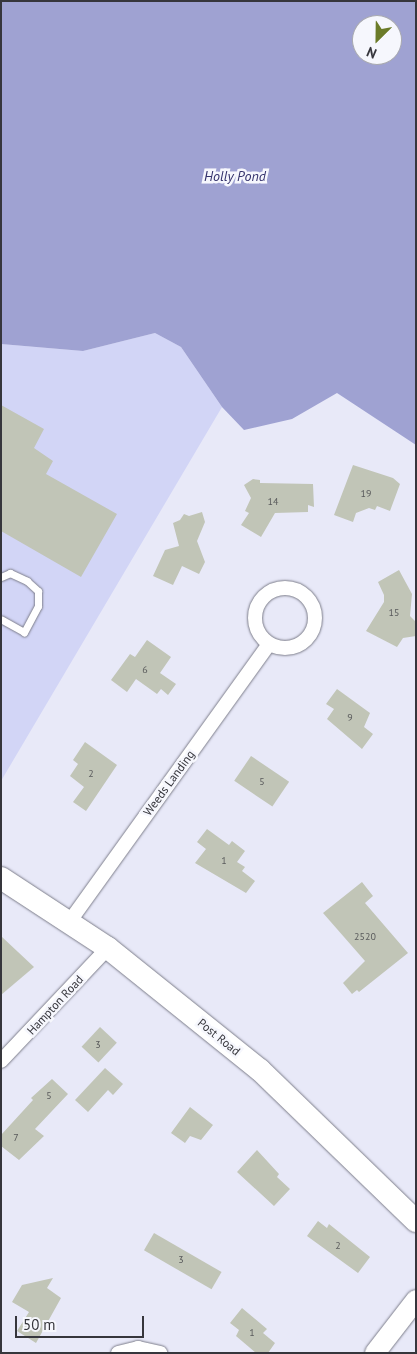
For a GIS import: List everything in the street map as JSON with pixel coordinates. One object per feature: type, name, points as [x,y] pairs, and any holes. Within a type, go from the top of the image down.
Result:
[{"type":"main road","name":"Post Road","points":[[1,878],[70,921],[108,948],[260,1070],[416,1221]]},
{"type":"main road","points":[[375,1353],[416,1300]]},
{"type":"street","points":[[281,588],[302,593],[314,609],[313,630],[308,639],[289,648],[269,644],[261,637],[255,617],[263,598],[281,588]]},
{"type":"street","name":"Weeds Landing","points":[[70,921],[269,644]]},
{"type":"street","name":"Hampton Road","points":[[1,1061],[108,948]]},
{"type":"street","points":[[118,1353],[138,1348],[160,1353]]},
{"type":"lane","points":[[1,577],[10,573],[27,581],[38,591],[38,606],[24,632],[1,619]]},
{"type":"shaded area","points":[[155,333],[181,347],[222,407],[1,781],[1,344],[83,351]]},
{"type":"water","name":"Holly Pond","points":[[1,1],[416,1],[416,445],[337,393],[292,419],[244,430],[222,407],[181,347],[155,333],[83,351],[1,344]]},
{"type":"building","points":[[1,405],[44,429],[34,448],[53,461],[46,474],[117,514],[81,577],[1,531]]},
{"type":"building","points":[[353,465],[393,478],[400,484],[390,511],[377,506],[375,510],[369,508],[356,513],[353,522],[334,515]]},
{"type":"building","points":[[253,479],[260,480],[260,483],[313,484],[314,507],[308,505],[308,512],[275,513],[261,537],[241,525],[249,513],[245,511],[251,498],[244,485]]},
{"type":"building","points":[[202,512],[205,522],[197,541],[205,562],[199,574],[182,566],[173,585],[153,576],[165,550],[179,546],[173,523],[180,520],[184,514],[189,516]]},
{"type":"building","points":[[399,570],[412,594],[410,616],[416,622],[416,636],[403,638],[397,647],[366,631],[384,602],[384,595],[378,582]]},
{"type":"building","points":[[147,640],[171,657],[160,673],[176,684],[168,695],[161,689],[157,694],[136,679],[127,692],[111,680],[130,654],[135,657]]},
{"type":"building","points":[[337,689],[370,713],[364,727],[373,734],[362,749],[327,719],[334,709],[326,704]]},
{"type":"building","points":[[85,742],[117,765],[86,811],[73,802],[84,787],[70,776],[78,764],[73,760]]},
{"type":"building","points":[[251,756],[289,782],[272,807],[234,781]]},
{"type":"building","points":[[207,829],[229,845],[232,841],[245,851],[237,862],[245,867],[242,871],[255,881],[246,893],[195,863],[206,849],[197,842]]},
{"type":"building","points":[[362,882],[373,896],[365,903],[408,953],[359,992],[357,990],[352,994],[343,983],[365,961],[323,913]]},
{"type":"building","points":[[1,936],[34,967],[1,995]]},
{"type":"building","points":[[100,1027],[117,1043],[98,1062],[82,1047]]},
{"type":"building","points":[[105,1068],[123,1084],[113,1095],[108,1090],[88,1112],[75,1100]]},
{"type":"building","points":[[52,1079],[68,1094],[35,1129],[44,1136],[19,1160],[1,1146],[1,1135],[33,1100],[31,1098]]},
{"type":"building","points":[[190,1107],[213,1125],[201,1140],[190,1136],[185,1143],[171,1133]]},
{"type":"building","points":[[257,1150],[279,1174],[277,1177],[290,1189],[274,1206],[237,1172]]},
{"type":"building","points":[[318,1221],[327,1228],[329,1224],[370,1257],[358,1273],[307,1236]]},
{"type":"building","points":[[154,1233],[222,1272],[212,1289],[144,1250]]},
{"type":"building","points":[[53,1278],[47,1288],[61,1298],[36,1343],[17,1331],[29,1312],[12,1302],[22,1285]]},
{"type":"building","points":[[242,1308],[267,1329],[263,1333],[275,1343],[268,1353],[256,1353],[236,1336],[239,1330],[230,1323]]}]
